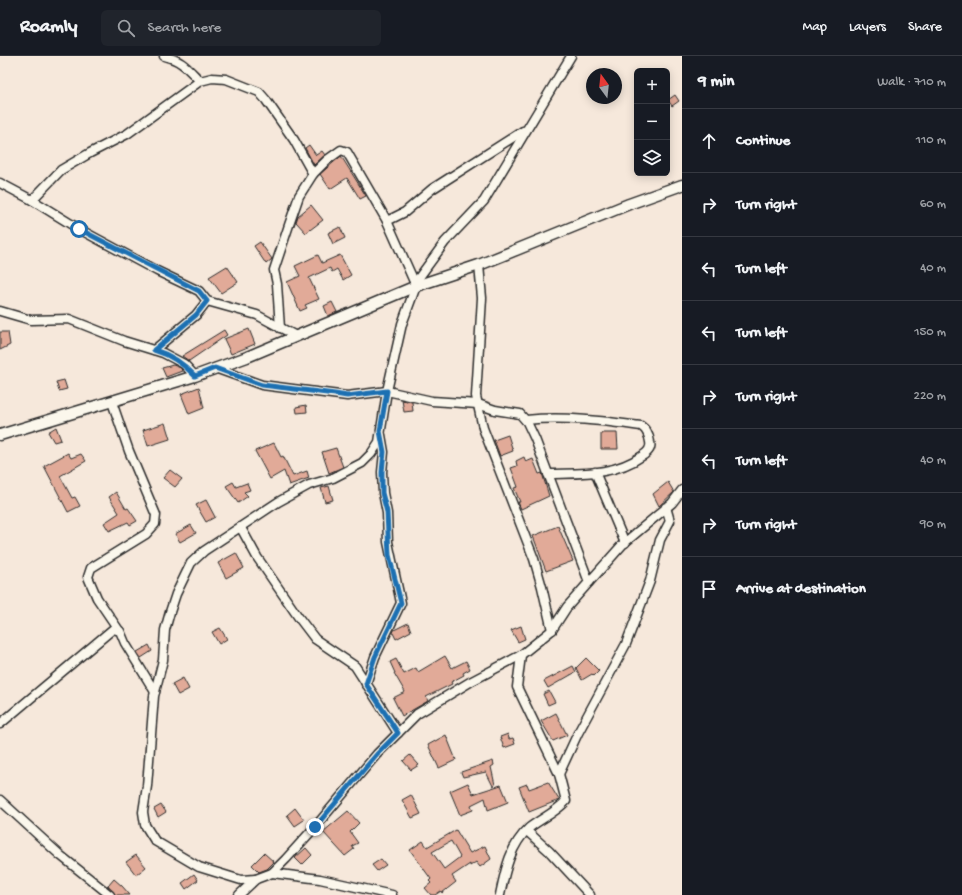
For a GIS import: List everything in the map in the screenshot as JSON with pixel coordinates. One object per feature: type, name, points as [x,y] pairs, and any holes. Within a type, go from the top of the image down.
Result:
[{"type":"street","points":[[164,56],[184,63],[200,81]]},
{"type":"street","points":[[256,880],[241,880],[199,867],[155,841],[145,825],[143,812],[147,786],[151,722],[155,692],[163,660],[166,630],[176,594],[191,564],[204,551],[241,528],[278,502],[309,486],[333,478],[362,463],[376,446],[402,324],[415,285],[445,242],[484,201],[571,56]]},
{"type":"street","points":[[32,200],[61,170],[127,134],[200,81],[212,78],[226,79],[259,92],[294,140],[313,174]]},
{"type":"street","points":[[387,221],[405,212],[432,189],[527,129]]},
{"type":"street","points":[[280,328],[277,284],[274,270],[299,196],[313,174],[327,160],[342,150],[347,152],[387,221],[415,285]]},
{"type":"street","points":[[0,183],[32,200],[79,229],[199,291],[207,301],[257,315],[296,336]]},
{"type":"street","points":[[0,435],[195,376],[296,336],[415,285],[479,265],[629,204],[682,185]]},
{"type":"street","points":[[479,265],[482,298],[476,396],[484,428],[534,559],[552,630]]},
{"type":"street","points":[[154,350],[196,315],[207,301]]},
{"type":"street","points":[[0,311],[31,320],[69,319],[124,341],[164,353],[184,364],[195,376]]},
{"type":"street","points":[[215,368],[262,385],[347,396],[387,391],[432,401],[478,404],[496,410],[520,414],[526,420],[589,582]]},
{"type":"street","points":[[112,402],[128,451],[156,515],[155,524],[146,534],[91,568],[88,576],[97,598],[118,629],[155,692]]},
{"type":"street","points":[[526,420],[546,418],[609,421],[642,426],[646,429],[651,444],[647,453],[631,464],[618,470],[548,474]]},
{"type":"street","points":[[366,684],[375,657],[401,603],[388,542],[387,512],[382,493],[384,452],[380,431]]},
{"type":"street","points":[[595,472],[625,543]]},
{"type":"street","points":[[239,895],[256,880],[272,873],[315,827],[377,754],[417,714],[470,682],[521,655],[552,630],[567,607],[625,543],[666,507],[682,490]]},
{"type":"street","points":[[559,774],[578,733],[626,644],[650,581],[660,540],[670,521],[666,507]]},
{"type":"street","points":[[241,528],[257,557],[315,639],[355,666],[398,733]]},
{"type":"street","points":[[0,724],[112,629],[118,629]]},
{"type":"street","points":[[500,895],[505,870],[518,840],[527,831],[558,811],[566,801],[559,774],[517,687],[521,655]]},
{"type":"street","points":[[0,800],[60,855],[110,895]]},
{"type":"street","points":[[527,831],[549,851],[590,895]]},
{"type":"street","points":[[272,873],[320,879],[392,895]]},
{"type":"building","points":[[675,95],[679,101],[672,106],[670,99]]},
{"type":"building","points":[[309,145],[316,155],[322,151],[325,155],[314,165],[305,148]]},
{"type":"building","points":[[341,156],[366,196],[360,199],[347,178],[330,189],[320,174]]},
{"type":"building","points":[[311,205],[323,220],[306,233],[296,222],[298,216]]},
{"type":"building","points":[[340,227],[345,238],[333,244],[328,233]]},
{"type":"building","points":[[260,242],[272,259],[266,264],[254,246]]},
{"type":"building","points":[[318,255],[322,263],[340,255],[351,275],[343,280],[337,269],[332,272],[330,268],[309,278],[319,299],[305,305],[307,308],[300,311],[287,282],[300,276],[295,266]]},
{"type":"building","points":[[227,266],[238,282],[221,293],[209,277]]},
{"type":"building","points":[[332,302],[337,312],[328,316],[324,306]]},
{"type":"building","points":[[249,329],[255,344],[231,354],[224,339]]},
{"type":"building","points":[[224,330],[227,335],[189,361],[182,356]]},
{"type":"building","points":[[0,332],[8,332],[10,345],[0,350]]},
{"type":"building","points":[[173,365],[181,368],[182,371],[166,377],[162,368]]},
{"type":"building","points":[[64,380],[67,389],[59,391],[56,382]]},
{"type":"building","points":[[199,387],[204,408],[189,414],[181,394]]},
{"type":"building","points":[[402,400],[412,402],[413,411],[404,412]]},
{"type":"building","points":[[306,405],[307,412],[297,413],[296,407]]},
{"type":"building","points":[[165,423],[170,439],[148,446],[143,430]]},
{"type":"building","points":[[56,427],[61,440],[54,442],[48,432]]},
{"type":"building","points":[[601,433],[617,433],[618,449],[601,449]]},
{"type":"building","points":[[508,435],[513,451],[500,456],[494,440]]},
{"type":"building","points":[[274,443],[281,457],[283,456],[293,476],[307,471],[309,478],[289,485],[284,471],[270,479],[255,451]]},
{"type":"building","points":[[336,448],[343,467],[329,473],[322,452]]},
{"type":"building","points":[[68,453],[71,458],[81,454],[86,461],[60,476],[72,498],[75,497],[80,506],[68,512],[44,466]]},
{"type":"building","points":[[524,457],[526,462],[533,459],[539,474],[542,473],[549,496],[521,509],[518,502],[520,502],[514,488],[518,487],[511,468],[517,466],[516,461]]},
{"type":"building","points":[[170,470],[182,479],[175,487],[163,478]]},
{"type":"building","points":[[233,482],[236,487],[247,483],[250,490],[244,492],[248,496],[238,503],[226,486]]},
{"type":"building","points":[[668,482],[674,492],[659,506],[653,494]]},
{"type":"building","points":[[329,486],[333,500],[325,502],[321,488]]},
{"type":"building","points":[[116,492],[126,509],[128,508],[137,521],[130,525],[128,522],[109,531],[104,523],[119,513],[109,497]]},
{"type":"building","points":[[206,500],[215,517],[206,522],[196,505]]},
{"type":"building","points":[[191,525],[196,533],[180,542],[175,534]]},
{"type":"building","points":[[558,526],[573,561],[546,571],[533,536]]},
{"type":"building","points":[[236,553],[244,568],[226,578],[218,563]]},
{"type":"building","points":[[408,623],[411,631],[396,639],[393,633],[394,630]]},
{"type":"building","points":[[521,626],[525,639],[518,642],[511,630]]},
{"type":"building","points":[[220,628],[227,639],[219,644],[212,632]]},
{"type":"building","points":[[149,645],[152,651],[141,658],[137,652]]},
{"type":"building","points":[[445,656],[452,668],[466,661],[470,669],[463,673],[464,675],[451,682],[452,684],[426,697],[428,701],[402,716],[393,698],[405,692],[394,673],[390,662],[396,659],[404,674],[416,668],[418,672]]},
{"type":"building","points":[[586,658],[599,671],[594,676],[592,674],[582,680],[576,668]]},
{"type":"building","points":[[573,666],[576,672],[548,688],[544,681]]},
{"type":"building","points":[[183,678],[189,689],[178,695],[172,684]]},
{"type":"building","points":[[549,691],[555,702],[548,705],[543,694]]},
{"type":"building","points":[[556,713],[567,735],[553,741],[541,721]]},
{"type":"building","points":[[508,734],[509,739],[513,738],[515,744],[504,748],[500,737]]},
{"type":"building","points":[[446,735],[456,760],[439,768],[428,745]]},
{"type":"building","points":[[410,755],[419,765],[411,770],[403,761]]},
{"type":"building","points":[[493,761],[494,765],[491,767],[495,785],[493,786],[486,772],[463,777],[461,772]]},
{"type":"building","points":[[548,782],[559,800],[529,812],[519,787],[527,784],[529,789]]},
{"type":"building","points":[[468,783],[473,794],[501,785],[508,802],[488,810],[485,798],[471,805],[473,810],[460,815],[450,791]]},
{"type":"building","points":[[411,795],[421,814],[412,818],[402,800]]},
{"type":"building","points":[[161,805],[166,812],[158,817],[154,809]]},
{"type":"building","points":[[295,808],[304,820],[295,826],[287,815]]},
{"type":"building","points":[[348,811],[359,823],[350,832],[358,843],[352,846],[354,849],[345,856],[323,832]]},
{"type":"building","points":[[456,830],[470,853],[485,846],[491,859],[480,867],[476,862],[470,866],[470,864],[452,876],[456,882],[442,893],[441,891],[435,895],[431,895],[425,888],[431,883],[429,881],[431,879],[410,850],[423,841],[427,847]],"holes":[[[451,841],[460,857],[444,869],[432,852]]]},
{"type":"building","points":[[306,848],[312,855],[302,865],[295,858]]},
{"type":"building","points":[[264,853],[274,862],[267,869],[259,872],[252,865]]},
{"type":"building","points":[[136,855],[146,867],[136,875],[126,862]]},
{"type":"building","points":[[381,859],[386,865],[377,871],[372,865]]},
{"type":"building","points":[[194,874],[198,880],[186,889],[182,883]]},
{"type":"building","points":[[114,879],[130,895],[115,895],[108,886]]},
{"type":"route","points":[[79,229],[157,271],[199,291],[206,298],[207,301],[196,315],[154,350],[164,353],[184,364],[195,376],[215,368],[262,385],[347,396],[387,391],[380,431],[384,452],[382,493],[387,512],[389,555],[401,603],[399,610],[388,628],[375,657],[366,684],[398,733],[377,754],[315,827]]}]
